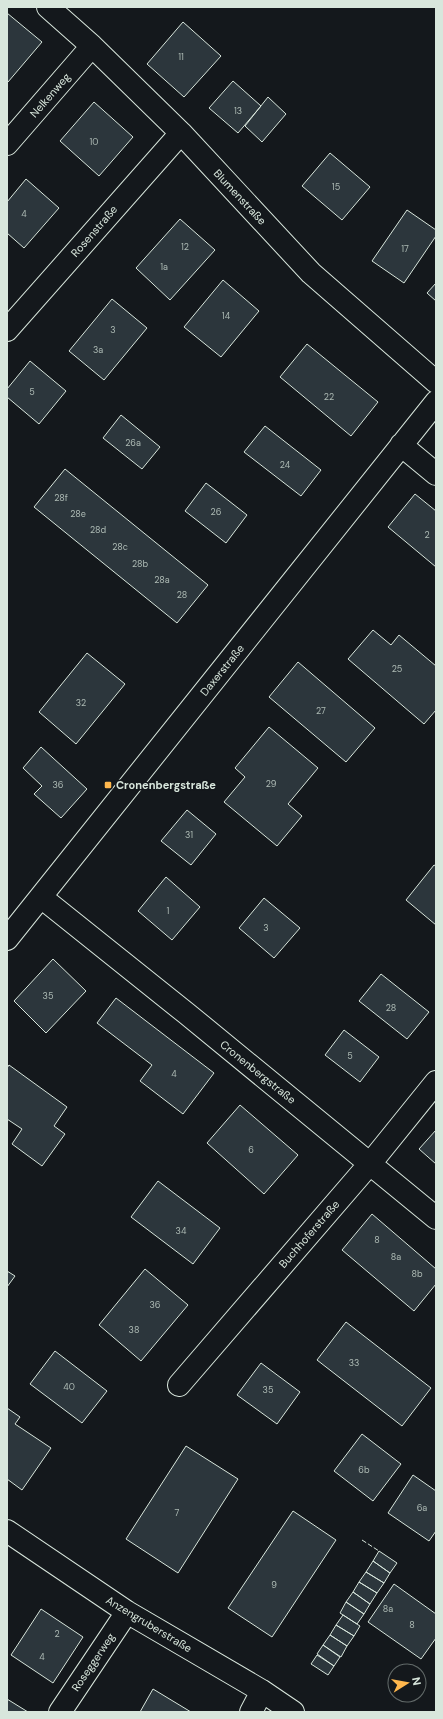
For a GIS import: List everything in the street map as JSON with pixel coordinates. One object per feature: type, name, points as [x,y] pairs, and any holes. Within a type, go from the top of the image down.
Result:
[{"type":"street","name":"Blumenstraße","points":[[48,7],[92,46],[181,133],[311,274],[436,382]]},
{"type":"street","name":"Nelkenweg","points":[[7,144],[92,46]]},
{"type":"street","name":"Rosenstraße","points":[[7,330],[181,133]]},
{"type":"street","name":"Daxerstraße","points":[[7,939],[436,402]]},
{"type":"street","points":[[402,445],[436,474]]},
{"type":"street","name":"Cronenbergstraße","points":[[41,897],[436,1218]]},
{"type":"street","name":"Buchhoferstraße","points":[[179,1385],[370,1163],[436,1082]]},
{"type":"street","name":"Anzengruberstraße","points":[[7,1531],[127,1612],[262,1691],[293,1712]]},
{"type":"street","name":"Roseggerweg","points":[[60,1712],[127,1612]]},
{"type":"street","points":[[251,1712],[262,1691]]},
{"type":"building","points":[[7,13],[42,42],[8,82],[7,81]]},
{"type":"building","points":[[183,22],[221,56],[184,97],[147,64]]},
{"type":"building","points":[[233,81],[261,106],[238,133],[209,108]]},
{"type":"building","points":[[268,97],[286,114],[262,142],[245,126]]},
{"type":"building","points":[[94,102],[133,137],[99,176],[60,141]]},
{"type":"building","points":[[330,153],[370,187],[342,220],[302,186]]},
{"type":"building","points":[[26,179],[59,208],[24,248],[7,233],[7,202]]},
{"type":"building","points":[[407,210],[436,230],[436,236],[404,283],[372,261]]},
{"type":"building","points":[[180,219],[215,250],[170,300],[136,268]]},
{"type":"building","points":[[223,280],[259,311],[221,357],[184,327]]},
{"type":"building","points":[[436,283],[436,301],[427,293]]},
{"type":"building","points":[[112,299],[147,328],[104,380],[69,351]]},
{"type":"building","points":[[307,344],[378,402],[351,436],[280,377]]},
{"type":"building","points":[[30,361],[66,391],[39,424],[7,397],[7,389]]},
{"type":"building","points":[[121,415],[160,447],[142,469],[103,438]]},
{"type":"building","points":[[265,426],[321,470],[301,496],[244,452]]},
{"type":"building","points":[[65,469],[208,585],[177,623],[34,507]]},
{"type":"building","points":[[206,483],[247,515],[226,543],[185,511]]},
{"type":"building","points":[[415,494],[436,511],[436,567],[388,527]]},
{"type":"building","points":[[373,630],[391,645],[399,635],[436,666],[436,710],[424,724],[348,659]]},
{"type":"building","points":[[87,653],[125,684],[76,744],[39,712]]},
{"type":"building","points":[[298,662],[375,728],[346,762],[269,697]]},
{"type":"building","points":[[269,727],[318,768],[288,804],[302,816],[277,846],[224,802],[245,777],[235,768]]},
{"type":"building","points":[[41,747],[87,789],[61,818],[34,794],[42,786],[23,768]]},
{"type":"building","points":[[187,810],[216,834],[191,865],[161,841]]},
{"type":"building","points":[[434,865],[436,866],[436,925],[406,900]]},
{"type":"building","points":[[166,877],[200,907],[172,940],[138,911]]},
{"type":"building","points":[[264,898],[300,928],[274,958],[239,928]]},
{"type":"building","points":[[53,959],[86,991],[46,1033],[14,1001]]},
{"type":"building","points":[[381,974],[429,1012],[407,1039],[359,1001]]},
{"type":"building","points":[[116,998],[214,1073],[183,1114],[140,1081],[152,1065],[97,1023]]},
{"type":"building","points":[[344,1030],[379,1057],[360,1082],[325,1055]]},
{"type":"building","points":[[9,1065],[67,1107],[54,1126],[65,1134],[42,1166],[12,1144],[22,1129],[7,1119],[7,1068]]},
{"type":"building","points":[[240,1105],[298,1155],[264,1194],[207,1143]]},
{"type":"building","points":[[436,1130],[436,1164],[419,1149]]},
{"type":"building","points":[[158,1181],[220,1228],[193,1264],[131,1217]]},
{"type":"building","points":[[372,1214],[436,1269],[436,1284],[414,1311],[342,1250]]},
{"type":"building","points":[[145,1269],[188,1305],[141,1361],[99,1325]]},
{"type":"building","points":[[7,1271],[15,1276],[7,1287]]},
{"type":"building","points":[[346,1322],[431,1388],[402,1426],[317,1360]]},
{"type":"building","points":[[55,1351],[107,1391],[82,1423],[30,1384]]},
{"type":"building","points":[[261,1363],[300,1392],[277,1424],[237,1395]]},
{"type":"building","points":[[7,1408],[20,1417],[15,1424],[51,1448],[22,1490],[7,1479]]},
{"type":"building","points":[[362,1434],[401,1464],[373,1501],[334,1471]]},
{"type":"building","points":[[186,1446],[238,1479],[178,1573],[126,1539]]},
{"type":"building","points":[[413,1475],[436,1491],[436,1531],[429,1541],[388,1513]]},
{"type":"building","points":[[293,1511],[336,1540],[272,1637],[228,1608]]},
{"type":"building","points":[[379,1551],[397,1563],[390,1573],[373,1561]]},
{"type":"building","points":[[373,1561],[390,1573],[384,1583],[366,1572]]},
{"type":"building","points":[[366,1572],[384,1583],[377,1593],[359,1582]]},
{"type":"building","points":[[359,1582],[377,1593],[370,1604],[353,1592]]},
{"type":"building","points":[[394,1584],[436,1614],[436,1638],[421,1659],[368,1622]]},
{"type":"building","points":[[353,1592],[370,1604],[364,1614],[346,1602]]},
{"type":"building","points":[[346,1602],[364,1614],[357,1624],[340,1613]]},
{"type":"building","points":[[41,1609],[83,1637],[53,1683],[11,1655]]},
{"type":"building","points":[[343,1615],[360,1626],[354,1636],[336,1625]]},
{"type":"building","points":[[336,1625],[354,1636],[347,1646],[330,1635]]},
{"type":"building","points":[[330,1635],[347,1646],[341,1657],[323,1645]]},
{"type":"building","points":[[323,1645],[340,1657],[334,1666],[317,1654]]},
{"type":"building","points":[[317,1655],[334,1666],[328,1675],[311,1664]]},
{"type":"building","points":[[153,1689],[191,1712],[140,1712]]},
{"type":"building","points":[[7,1699],[28,1712],[7,1712]]},
{"type":"fence","points":[[362,1540],[379,1551]]},
{"type":"place","name":"Cronenbergstraße","points":[[108,785]]}]
